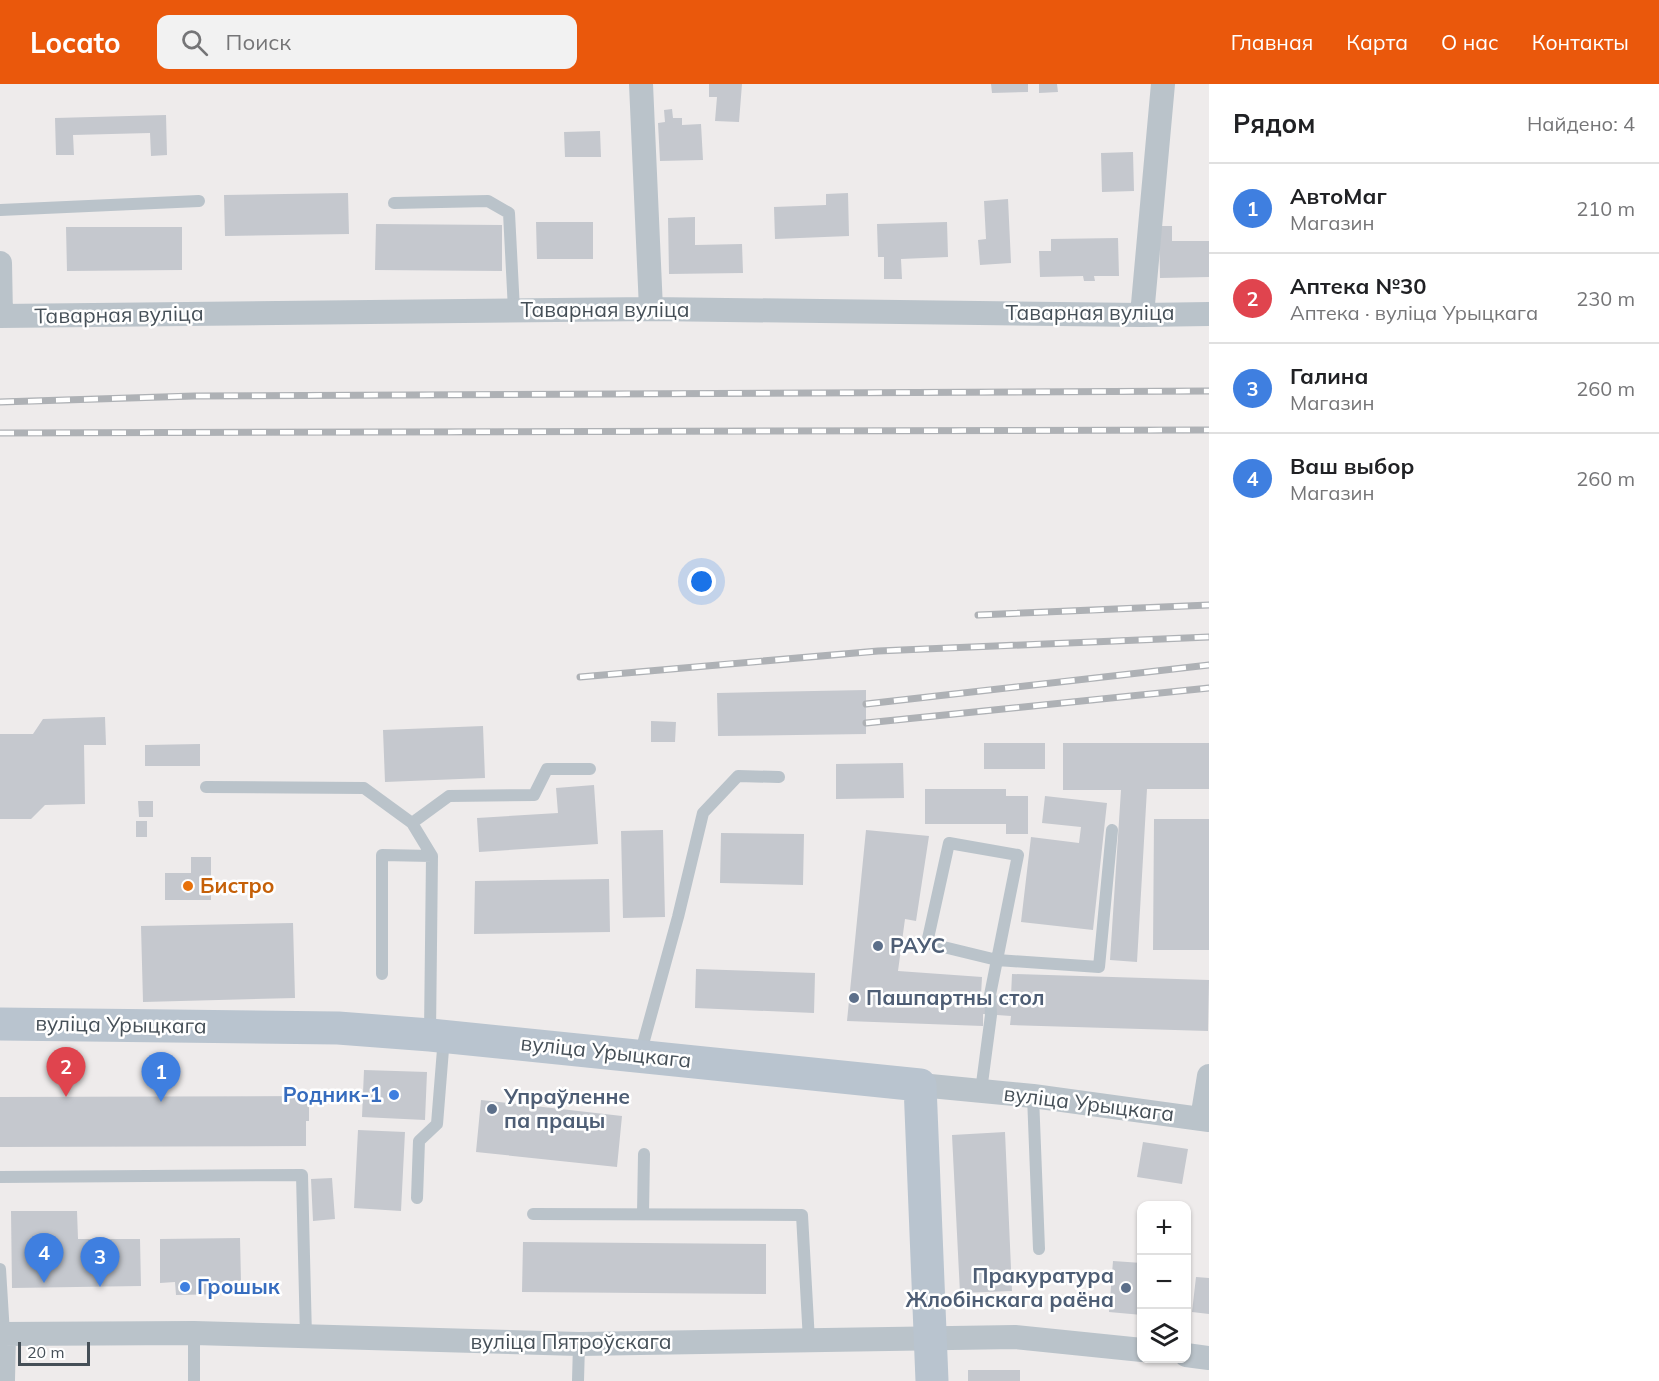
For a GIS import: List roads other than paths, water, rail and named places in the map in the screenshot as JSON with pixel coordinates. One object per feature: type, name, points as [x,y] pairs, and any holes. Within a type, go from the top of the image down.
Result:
[{"type":"main road","name":"вуліца Урыцкага","points":[[0,1024],[327,1028],[437,1035],[920,1085]]},
{"type":"main road","points":[[920,1085],[932,1381]]},
{"type":"street","points":[[641,84],[651,309]]},
{"type":"street","points":[[1142,315],[1163,84]]},
{"type":"street","points":[[0,263],[0,316]]},
{"type":"street","name":"Таварная вуліца","points":[[0,316],[651,309],[1209,314]]},
{"type":"street","points":[[1205,1119],[1209,1076]]},
{"type":"street","name":"вуліца Урыцкага","points":[[920,1085],[1033,1096],[1205,1119]]},
{"type":"street","name":"вуліца Пятроўскага","points":[[2,1334],[194,1333],[579,1344],[1015,1336],[1137,1349]]},
{"type":"street","points":[[2,1334],[3,1380]]},
{"type":"street","points":[[1191,1356],[1209,1358]]},
{"type":"lane","points":[[0,210],[199,201]]},
{"type":"lane","points":[[394,203],[488,201],[509,213],[514,310]]},
{"type":"lane","points":[[412,822],[449,796],[534,795],[547,769],[590,769]]},
{"type":"lane","points":[[640,1056],[703,813],[738,776],[779,777]]},
{"type":"lane","points":[[206,787],[364,788],[412,822],[432,856],[437,1124],[418,1142],[417,1198]]},
{"type":"lane","points":[[981,1091],[991,1016],[990,995],[997,960],[1018,855],[949,843],[927,943],[997,960],[1100,967],[1112,830]]},
{"type":"lane","points":[[382,974],[382,855],[432,856]]},
{"type":"lane","points":[[1033,1096],[1039,1249]]},
{"type":"lane","points":[[643,1214],[644,1154]]},
{"type":"lane","points":[[0,1177],[302,1175],[306,1337]]},
{"type":"lane","points":[[533,1214],[802,1215],[809,1341]]},
{"type":"lane","points":[[0,1269],[2,1334]]},
{"type":"lane","points":[[194,1333],[194,1381]]},
{"type":"lane","points":[[578,1381],[579,1344]]},
{"type":"railway","points":[[0,402],[194,396],[1209,391]]},
{"type":"railway","points":[[0,433],[1209,430]]},
{"type":"railway","points":[[978,615],[1209,605]]},
{"type":"railway","points":[[580,677],[878,651],[1209,637]]},
{"type":"railway","points":[[866,704],[1209,665]]},
{"type":"railway","points":[[866,723],[1209,688]]},
{"type":"place","name":"Бистро","points":[[188,886]]},
{"type":"place","name":"РАУС","points":[[878,946]]},
{"type":"place","name":"Пашпартны стол","points":[[854,998]]},
{"type":"place","name":"Родник-1","points":[[394,1095]]},
{"type":"place","name":"Аптека №30","points":[[66,1097]]},
{"type":"place","name":"АвтоМаг","points":[[161,1102]]},
{"type":"place","name":"Упраўленне па працы","points":[[492,1109]]},
{"type":"place","name":"Ваш выбор","points":[[44,1283]]},
{"type":"place","name":"Галина","points":[[100,1287]]},
{"type":"place","name":"Грошык","points":[[185,1287]]},
{"type":"place","name":"Пракуратура Жлобінскага раёна","points":[[1126,1288]]}]
